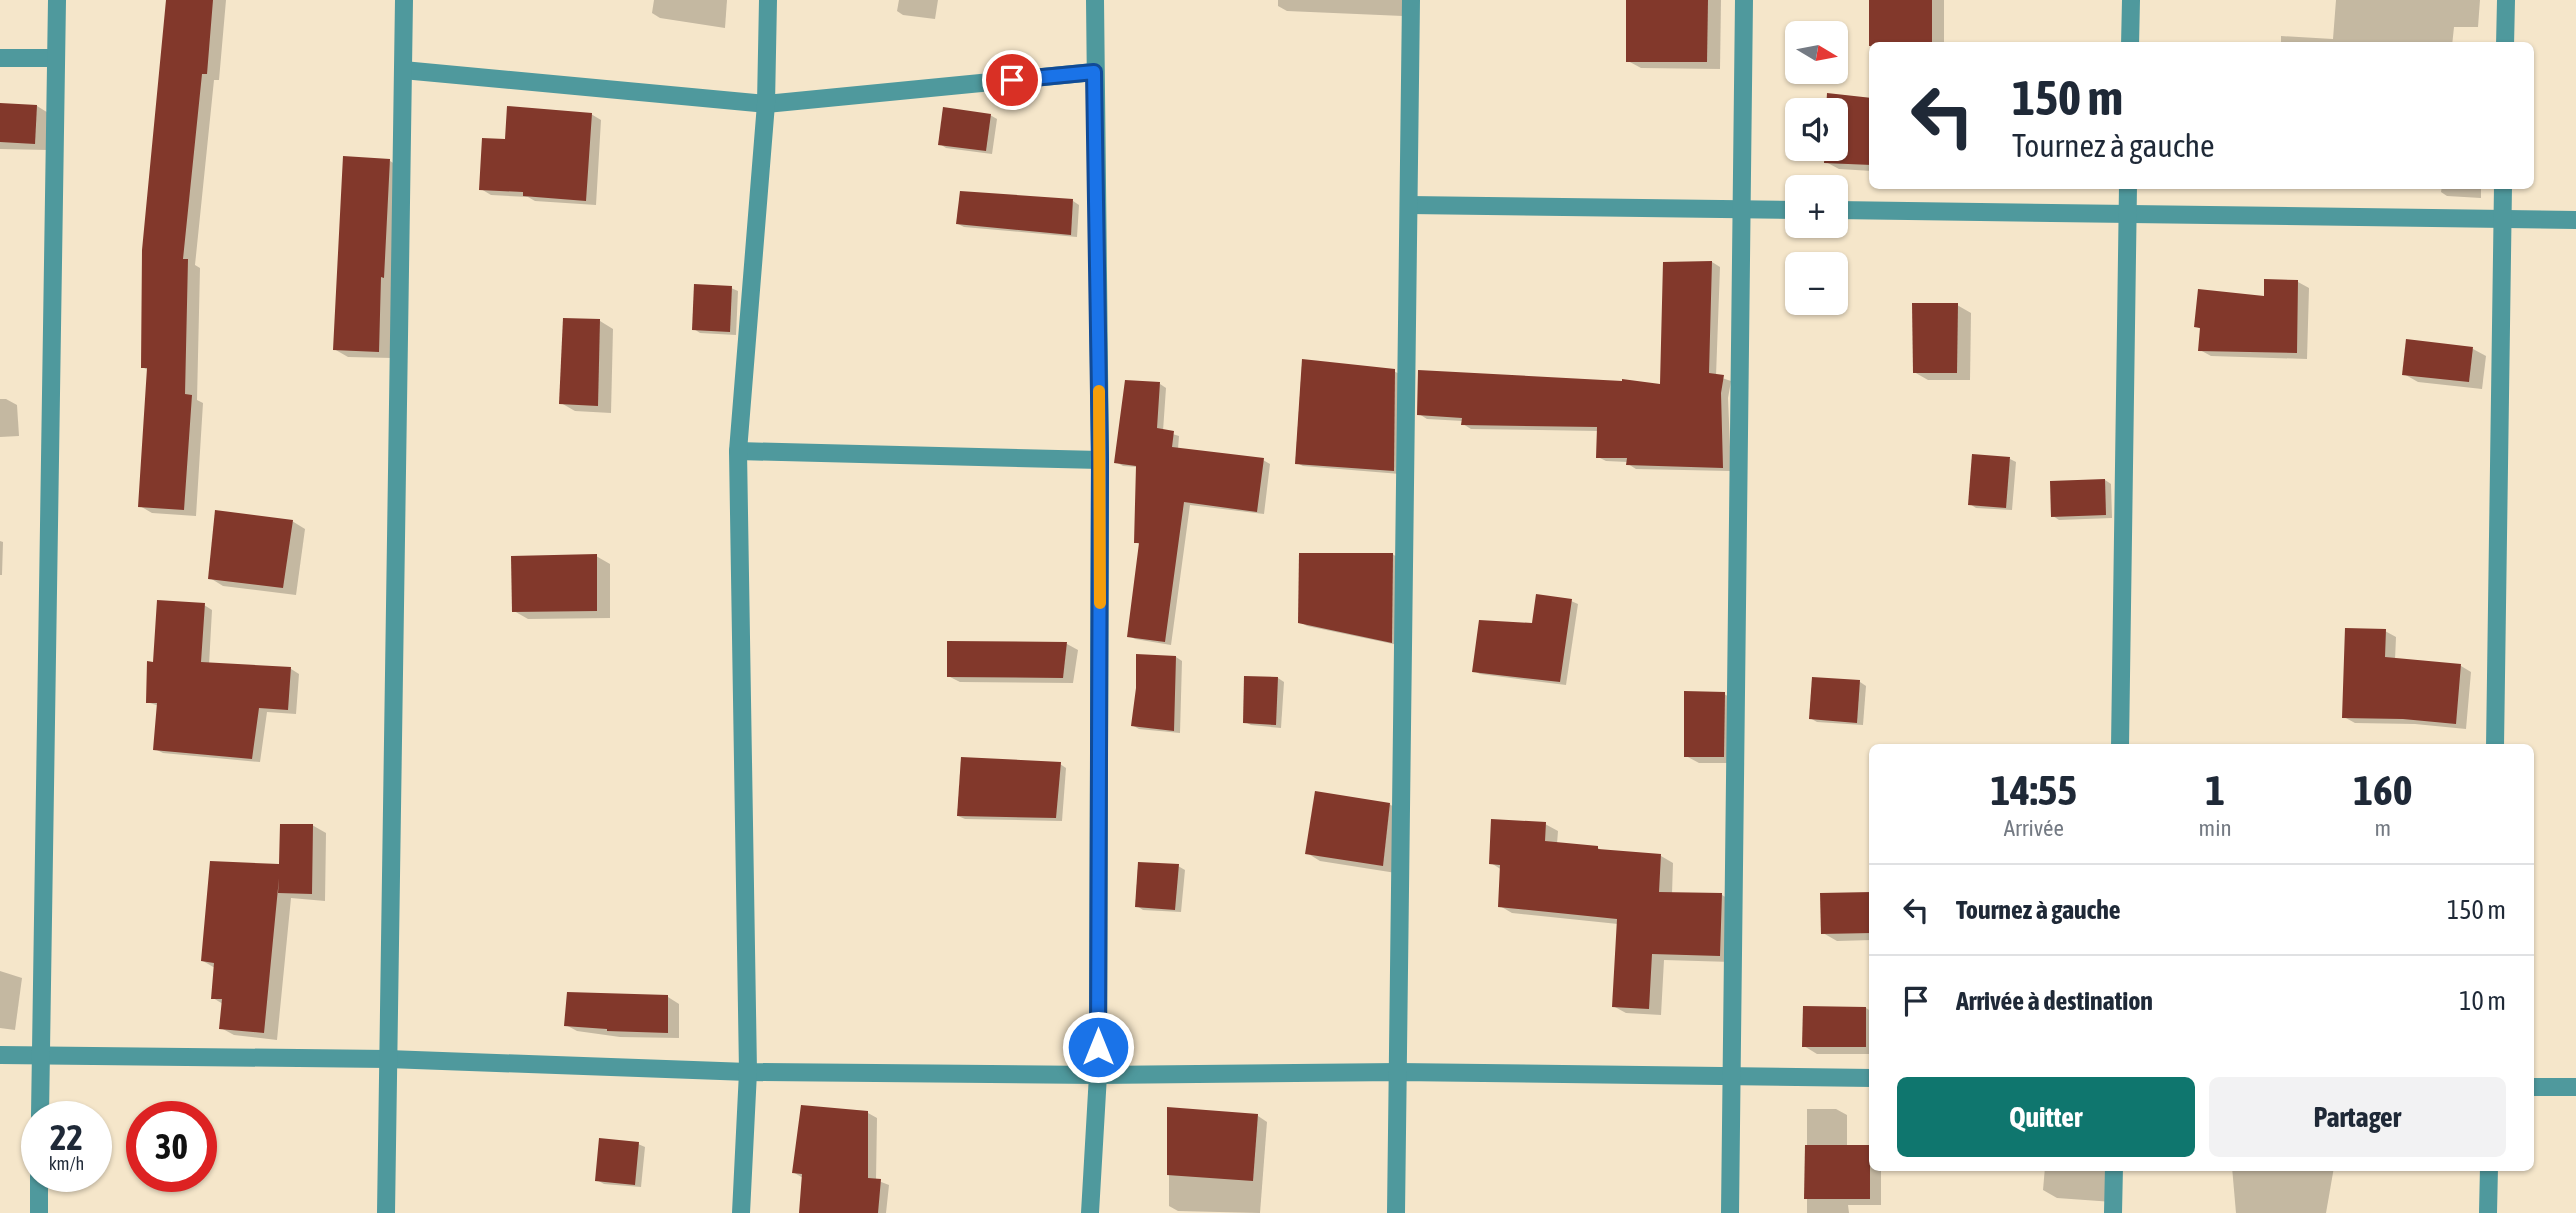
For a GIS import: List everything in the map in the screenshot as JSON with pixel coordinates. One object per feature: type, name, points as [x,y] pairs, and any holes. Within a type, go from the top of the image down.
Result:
[{"type":"street","points":[[40,1101],[57,0]]},
{"type":"street","points":[[386,1213],[404,0]]},
{"type":"street","points":[[741,1213],[748,1072],[738,451],[766,104],[768,0]]},
{"type":"street","points":[[1090,1213],[1098,1075],[1100,460],[1095,0]]},
{"type":"street","points":[[1396,1213],[1411,0]]},
{"type":"street","points":[[1730,1213],[1744,0]]},
{"type":"street","points":[[2130,42],[2131,0]]},
{"type":"street","points":[[2505,42],[2506,0]]},
{"type":"street","points":[[0,58],[55,58]]},
{"type":"street","points":[[403,70],[766,104],[1094,72]]},
{"type":"street","points":[[2120,744],[2128,189]]},
{"type":"street","points":[[2495,744],[2503,189]]},
{"type":"street","points":[[1409,205],[1785,210]]},
{"type":"street","points":[[1848,210],[2576,220]]},
{"type":"street","points":[[738,451],[1100,460]]},
{"type":"street","points":[[0,1055],[388,1059],[748,1072],[1098,1075],[1398,1072],[1869,1078]]},
{"type":"street","points":[[2534,1087],[2576,1087]]},
{"type":"street","points":[[2113,1213],[2114,1171]]},
{"type":"street","points":[[2488,1213],[2489,1171]]},
{"type":"street","points":[[39,1192],[39,1213]]},
{"type":"building","points":[[166,0],[213,0],[207,74],[202,74],[183,259],[188,259],[185,394],[192,395],[184,510],[138,507],[147,368],[141,368],[142,250]]},
{"type":"building","points":[[1626,0],[1708,0],[1707,62],[1626,62]]},
{"type":"building","points":[[1869,0],[1932,0],[1932,42],[1869,42]]},
{"type":"building","points":[[1827,93],[1869,98],[1869,165],[1824,163],[1848,161],[1848,98],[1827,98]]},
{"type":"building","points":[[0,103],[37,105],[35,144],[0,142]]},
{"type":"building","points":[[507,106],[592,113],[586,201],[523,196],[523,192],[479,190],[482,138],[505,139]]},
{"type":"building","points":[[943,107],[991,114],[986,151],[938,145]]},
{"type":"building","points":[[343,156],[390,159],[384,278],[381,277],[379,352],[333,350]]},
{"type":"building","points":[[960,191],[1073,199],[1071,235],[956,224]]},
{"type":"building","points":[[1712,261],[1709,373],[1724,375],[1721,393],[1723,468],[1626,465],[1627,458],[1596,458],[1597,427],[1461,425],[1462,418],[1417,415],[1418,370],[1622,379],[1660,384],[1663,262]]},
{"type":"building","points":[[2264,279],[2298,280],[2297,353],[2198,351],[2200,328],[2194,327],[2198,289],[2264,296]]},
{"type":"building","points":[[694,284],[732,286],[730,332],[692,330]]},
{"type":"building","points":[[1912,303],[1958,303],[1957,373],[1913,373]]},
{"type":"building","points":[[563,318],[600,319],[598,406],[559,404]]},
{"type":"building","points":[[2406,339],[2473,347],[2469,382],[2402,375]]},
{"type":"building","points":[[1302,359],[1395,369],[1394,471],[1295,464]]},
{"type":"building","points":[[1125,380],[1160,382],[1157,428],[1174,431],[1172,447],[1264,458],[1257,512],[1184,502],[1165,642],[1127,637],[1139,543],[1134,543],[1136,466],[1114,463]]},
{"type":"building","points":[[1972,454],[2010,457],[2006,508],[1968,505]]},
{"type":"building","points":[[2105,479],[2106,515],[2051,517],[2050,481]]},
{"type":"building","points":[[215,510],[293,520],[283,588],[208,579]]},
{"type":"building","points":[[1299,553],[1393,553],[1392,643],[1298,623]]},
{"type":"building","points":[[597,554],[597,611],[512,612],[511,556]]},
{"type":"building","points":[[1536,594],[1572,599],[1560,682],[1472,672],[1479,620],[1532,623]]},
{"type":"building","points":[[157,600],[205,603],[201,662],[291,667],[288,710],[259,708],[252,759],[153,750],[157,703],[146,703],[147,661],[153,662]]},
{"type":"building","points":[[2345,628],[2386,629],[2385,657],[2461,664],[2456,724],[2403,719],[2342,718]]},
{"type":"building","points":[[947,641],[1067,642],[1063,678],[947,677]]},
{"type":"building","points":[[1136,654],[1176,656],[1174,731],[1131,726],[1136,688]]},
{"type":"building","points":[[1244,676],[1278,677],[1276,725],[1243,723]]},
{"type":"building","points":[[1812,677],[1860,680],[1857,723],[1809,719]]},
{"type":"building","points":[[1684,691],[1725,692],[1724,757],[1684,757]]},
{"type":"building","points":[[961,757],[1061,762],[1056,818],[957,816]]},
{"type":"building","points":[[1315,791],[1390,803],[1383,866],[1305,854]]},
{"type":"building","points":[[1491,819],[1546,822],[1545,841],[1661,854],[1659,892],[1722,893],[1720,956],[1652,954],[1649,1009],[1612,1007],[1617,919],[1498,907],[1500,865],[1489,864]]},
{"type":"building","points":[[280,824],[313,824],[312,894],[278,893],[279,878],[264,1033],[219,1029],[222,999],[211,999],[214,963],[201,961],[210,861],[279,864]]},
{"type":"building","points":[[1138,862],[1179,864],[1175,910],[1135,907]]},
{"type":"building","points":[[1869,892],[1869,933],[1821,934],[1820,893]]},
{"type":"building","points":[[567,992],[668,995],[668,1033],[607,1031],[564,1026]]},
{"type":"building","points":[[1803,1006],[1866,1007],[1866,1047],[1802,1047]]},
{"type":"building","points":[[801,1105],[868,1111],[868,1178],[881,1179],[878,1213],[799,1213],[802,1174],[792,1173]]},
{"type":"building","points":[[1167,1107],[1258,1114],[1253,1181],[1167,1175]]},
{"type":"building","points":[[599,1138],[639,1142],[635,1185],[595,1181]]},
{"type":"building","points":[[1805,1145],[1869,1145],[1870,1199],[1804,1199]]},
{"type":"slow traffic","points":[[1099,391],[1100,603]]},
{"type":"route","points":[[1012,80],[1094,72],[1100,460],[1098,1047]]}]
